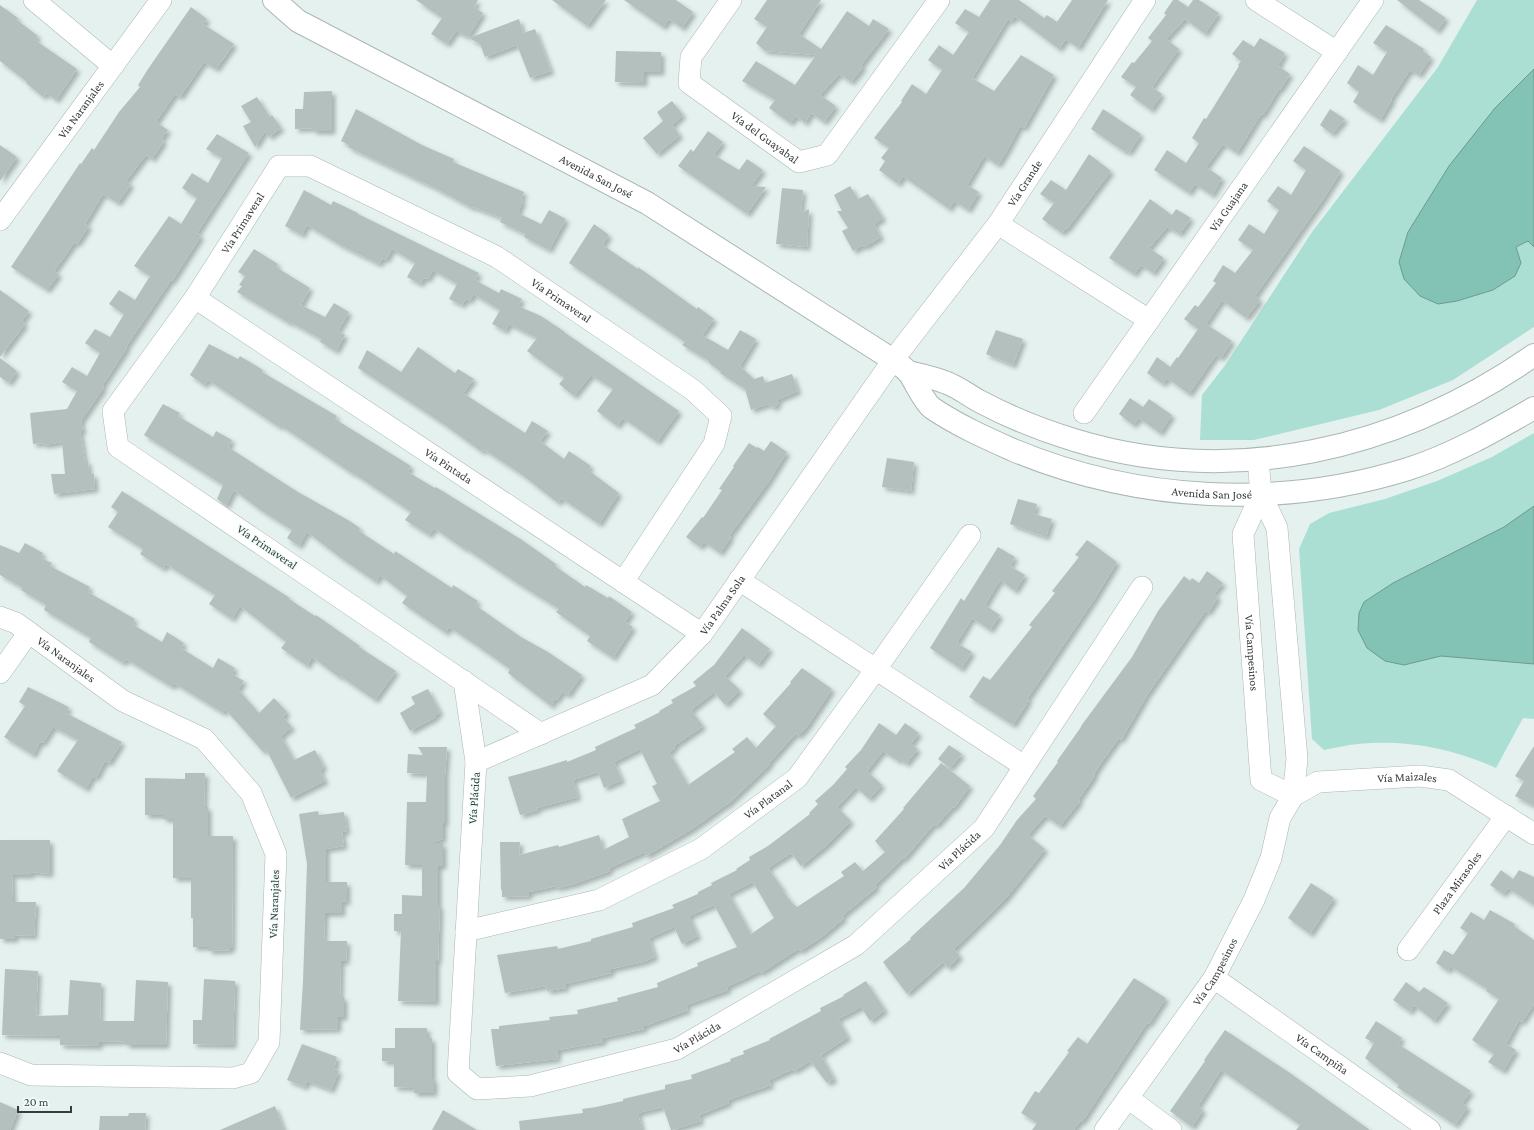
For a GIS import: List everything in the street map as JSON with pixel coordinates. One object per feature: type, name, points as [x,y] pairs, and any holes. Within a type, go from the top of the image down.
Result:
[{"type":"street","points":[[34,0],[113,66]]},
{"type":"street","name":"Vía Naranjales","points":[[0,219],[161,0]]},
{"type":"street","name":"Avenida San José","points":[[274,0],[298,21],[647,203],[901,366],[947,382],[990,406],[1042,429],[1075,440],[1110,449],[1145,455],[1215,461],[1288,456],[1324,450],[1360,441],[1428,416],[1461,400],[1534,355]]},
{"type":"street","name":"Vía del Guayabal","points":[[731,0],[691,57],[689,83],[799,162],[827,155],[939,0]]},
{"type":"street","name":"Vía Grande","points":[[901,366],[998,224],[1145,0]]},
{"type":"street","points":[[1256,0],[1337,52]]},
{"type":"street","name":"Vía Guajana","points":[[1084,413],[1374,0]]},
{"type":"street","name":"Vía Primaveral","points":[[541,734],[118,447],[113,410],[195,298],[279,166],[310,166],[497,257],[693,390],[721,416],[714,444],[623,582]]},
{"type":"street","points":[[998,224],[1149,320]]},
{"type":"street","name":"Vía Pintada","points":[[195,298],[702,634]]},
{"type":"street","name":"Avenida San José","points":[[901,366],[930,407],[997,443],[1046,462],[1104,480],[1179,492],[1209,494],[1261,494],[1294,492],[1333,487],[1372,479],[1409,469],[1481,438],[1534,408]]},
{"type":"street","name":"Vía Palma Sola","points":[[476,762],[652,685],[702,634],[739,580],[901,366]]},
{"type":"street","name":"Vía Campesinos","points":[[1105,1130],[1214,978],[1254,900],[1271,858],[1280,818],[1293,796],[1297,759],[1277,528],[1261,494],[1258,459]]},
{"type":"street","name":"Vía Campesinos","points":[[1261,494],[1243,534],[1261,780],[1293,796]]},
{"type":"street","name":"Vía Platanal","points":[[466,931],[599,900],[701,849],[797,778],[970,535]]},
{"type":"street","points":[[739,580],[1024,766]]},
{"type":"street","name":"Vía Plácida","points":[[464,681],[476,762],[458,1073],[477,1089],[530,1086],[677,1049],[856,945],[984,828],[1142,587]]},
{"type":"street","name":"Vía Naranjales","points":[[0,617],[16,623],[123,701],[204,739],[251,793],[276,854],[269,1042],[251,1073],[233,1078],[31,1075],[0,1063]]},
{"type":"street","points":[[0,673],[29,632]]},
{"type":"street","name":"Vía Maizales","points":[[1293,796],[1318,782],[1420,776],[1448,780],[1534,834]]},
{"type":"street","name":"Plaza Mirasoles","points":[[1408,950],[1506,816]]},
{"type":"street","name":"Vía Campiña","points":[[1214,978],[1430,1130]]},
{"type":"street","points":[[1128,1098],[1171,1130]]},
{"type":"shaded area","points":[[1477,0],[1534,0],[1534,327],[1453,380],[1379,410],[1254,440],[1200,440],[1202,395],[1226,364],[1312,232],[1438,67]]},
{"type":"shaded area","points":[[1534,69],[1534,247],[1528,241],[1516,247],[1521,263],[1515,276],[1493,290],[1457,301],[1438,304],[1420,296],[1404,279],[1399,262],[1408,232],[1449,166],[1495,108]]},
{"type":"shaded area","points":[[1534,433],[1534,719],[1523,718],[1496,768],[1446,750],[1411,744],[1354,744],[1324,750],[1312,739],[1299,549],[1310,524],[1329,513],[1385,499],[1437,481],[1492,457]]},
{"type":"shaded area","points":[[1534,506],[1534,664],[1441,656],[1404,665],[1385,661],[1367,648],[1358,630],[1359,613],[1364,602],[1393,583],[1504,527]]},
{"type":"building","points":[[416,0],[478,0],[474,7],[483,13],[468,37],[456,31],[447,44],[431,34],[442,18]]},
{"type":"building","points":[[552,0],[606,0],[587,26]]},
{"type":"building","points":[[624,0],[676,0],[693,12],[682,28],[669,19],[663,27]]},
{"type":"building","points":[[767,0],[821,0],[799,34],[821,49],[847,11],[869,26],[873,19],[889,29],[861,65],[863,67],[851,82],[839,74],[820,95],[836,106],[824,122],[811,113],[805,123],[796,116],[790,123],[769,108],[775,100],[742,81],[756,61],[795,85],[816,55],[765,51],[756,43],[767,27],[754,19]]},
{"type":"building","points":[[990,0],[1019,0],[1044,18],[1047,15],[1057,22],[1072,0],[1108,0],[1078,48],[1066,39],[1059,49],[1015,16],[1011,22],[1008,19],[972,78],[994,91],[1021,55],[1054,75],[1024,128],[1020,126],[998,165],[984,156],[967,185],[979,192],[968,210],[954,201],[949,209],[903,176],[898,184],[879,170],[885,161],[881,158],[889,148],[874,138],[902,102],[901,101],[912,84],[926,94],[942,70],[928,60],[939,45],[953,55],[969,32],[955,23],[965,9],[979,17]]},
{"type":"building","points":[[1173,0],[1178,0],[1188,7],[1193,0],[1199,0],[1219,13],[1205,34],[1185,19],[1166,39],[1179,49],[1152,87],[1162,94],[1151,110],[1130,95],[1136,87],[1121,77],[1132,62],[1134,63],[1152,41],[1148,38],[1166,15],[1164,13]]},
{"type":"building","points":[[1397,0],[1419,0],[1446,18],[1437,31]]},
{"type":"building","points":[[0,5],[18,18],[17,20],[38,36],[35,40],[77,69],[56,100],[46,93],[43,97],[26,83],[27,82],[0,61]]},
{"type":"building","points":[[191,7],[207,19],[203,24],[234,44],[216,69],[204,62],[180,97],[175,94],[156,122],[168,130],[161,139],[164,141],[152,159],[146,155],[126,181],[131,184],[118,203],[103,194],[85,224],[89,226],[77,244],[75,242],[54,271],[59,274],[47,290],[11,267],[80,163],[81,164],[92,148],[94,150],[119,112],[140,87],[138,85],[148,69]]},
{"type":"building","points":[[519,19],[523,33],[535,29],[551,71],[530,78],[517,45],[485,57],[480,44],[469,38]]},
{"type":"building","points":[[1386,25],[1424,49],[1423,51],[1431,57],[1419,75],[1410,70],[1391,99],[1392,100],[1380,120],[1353,102],[1359,92],[1347,83],[1358,65],[1373,75],[1387,52],[1373,43]]},
{"type":"building","points":[[1260,38],[1285,53],[1278,66],[1290,74],[1263,115],[1261,114],[1237,153],[1223,144],[1206,167],[1222,178],[1212,195],[1195,184],[1189,193],[1154,170],[1167,150],[1186,163],[1199,143],[1192,138],[1204,118],[1206,119],[1239,66],[1238,65],[1241,61],[1232,54],[1243,40],[1254,47]]},
{"type":"building","points":[[616,51],[661,52],[661,72],[644,72],[644,83],[615,82]]},
{"type":"building","points":[[332,91],[332,131],[313,131],[313,128],[295,129],[295,109],[303,109],[304,92]]},
{"type":"building","points":[[257,97],[270,117],[272,115],[281,128],[269,137],[265,131],[255,147],[243,126],[251,122],[241,106]]},
{"type":"building","points":[[672,101],[683,115],[672,125],[680,135],[657,154],[643,138],[663,121],[657,112]]},
{"type":"building","points":[[356,109],[422,145],[454,159],[453,162],[524,192],[521,199],[523,200],[518,213],[541,224],[549,210],[566,219],[549,250],[524,237],[525,234],[500,222],[502,218],[473,207],[472,208],[435,188],[348,147],[349,145],[341,141]]},
{"type":"building","points":[[1103,109],[1141,134],[1129,153],[1126,150],[1125,152],[1091,129]]},
{"type":"building","points":[[1330,109],[1345,119],[1332,134],[1320,125]]},
{"type":"building","points":[[708,131],[723,142],[714,155],[739,170],[747,159],[763,170],[751,186],[766,187],[747,214],[678,166],[691,149],[693,152]]},
{"type":"building","points":[[217,134],[249,153],[197,233],[201,236],[126,347],[127,348],[102,386],[104,387],[81,421],[83,431],[80,431],[85,462],[88,461],[89,474],[94,474],[95,489],[54,494],[51,474],[65,474],[62,442],[44,445],[43,443],[33,444],[30,413],[67,409],[77,391],[62,382],[72,367],[87,376],[100,353],[85,343],[95,329],[110,337],[124,314],[109,304],[119,290],[135,300],[150,276],[134,266],[169,216],[181,224],[197,198],[182,188],[192,173],[208,183],[222,158],[206,149]]},
{"type":"building","points":[[0,145],[17,157],[0,181]]},
{"type":"building","points":[[1304,146],[1341,171],[1324,198],[1255,296],[1260,300],[1246,318],[1222,300],[1206,324],[1232,341],[1221,358],[1216,355],[1189,394],[1167,378],[1163,384],[1147,373],[1157,357],[1170,367],[1177,357],[1178,358],[1198,329],[1184,319],[1195,305],[1198,307],[1216,283],[1213,281],[1223,265],[1235,273],[1253,250],[1238,240],[1249,224],[1264,234],[1279,210],[1267,201],[1278,186],[1291,195],[1306,170],[1293,161]]},
{"type":"building","points":[[1089,154],[1111,171],[1067,229],[1066,228],[1062,233],[1042,219],[1054,203],[1040,194],[1051,180],[1066,190]]},
{"type":"building","points":[[850,186],[858,199],[868,194],[883,218],[874,224],[881,237],[864,247],[863,245],[853,251],[842,231],[848,228],[837,211],[842,211],[834,195]]},
{"type":"building","points":[[782,188],[803,190],[801,213],[809,209],[807,247],[776,244]]},
{"type":"building","points":[[304,190],[331,205],[333,201],[479,273],[475,280],[499,293],[501,289],[522,299],[518,306],[541,316],[679,411],[657,442],[623,418],[617,426],[597,411],[613,389],[591,375],[574,396],[559,384],[564,378],[527,351],[537,338],[509,324],[505,331],[492,324],[500,310],[473,294],[470,301],[466,299],[462,305],[449,299],[457,284],[433,270],[428,279],[424,278],[420,284],[407,277],[415,263],[392,249],[386,260],[383,258],[379,264],[342,246],[307,225],[302,235],[285,226]]},
{"type":"building","points":[[1150,199],[1172,215],[1176,209],[1191,218],[1180,234],[1167,227],[1149,248],[1164,258],[1153,273],[1141,265],[1134,274],[1109,258]]},
{"type":"building","points":[[594,224],[609,235],[603,244],[604,246],[638,269],[638,267],[697,309],[698,307],[714,319],[702,335],[728,350],[740,330],[756,339],[740,366],[754,379],[763,376],[765,383],[792,374],[798,391],[777,400],[779,402],[774,408],[768,404],[751,410],[745,389],[720,373],[721,372],[708,362],[709,361],[682,345],[685,342],[569,263]]},
{"type":"building","points":[[254,249],[278,264],[276,267],[310,288],[301,305],[325,317],[334,303],[349,312],[338,331],[345,335],[336,351],[320,342],[321,339],[290,322],[289,323],[237,292],[242,286],[239,285],[245,276],[238,272]]},
{"type":"building","points":[[0,290],[29,311],[22,321],[25,324],[0,357]]},
{"type":"building","points":[[996,330],[1023,339],[1013,365],[986,354]]},
{"type":"building","points":[[209,344],[238,359],[240,356],[263,370],[262,372],[337,416],[335,419],[411,466],[408,472],[435,488],[436,487],[522,540],[585,587],[586,585],[608,598],[609,596],[632,612],[625,622],[633,627],[613,658],[587,641],[590,636],[556,612],[559,609],[465,548],[464,549],[434,528],[429,535],[405,520],[411,512],[280,425],[279,427],[208,380],[204,385],[190,375]]},
{"type":"building","points":[[418,347],[455,373],[458,369],[474,379],[463,393],[525,433],[532,421],[548,431],[540,441],[564,459],[569,451],[591,466],[588,470],[619,493],[599,524],[561,498],[558,503],[521,474],[483,449],[482,452],[442,423],[358,368],[367,350],[401,372]]},
{"type":"building","points":[[0,358],[17,371],[9,383],[0,377]]},
{"type":"building","points":[[1130,398],[1143,407],[1149,399],[1172,415],[1160,433],[1139,418],[1133,425],[1119,414]]},
{"type":"building","points":[[163,404],[180,413],[178,416],[213,437],[216,431],[232,440],[228,447],[298,492],[348,520],[360,528],[359,531],[394,554],[395,551],[452,588],[453,585],[478,601],[475,605],[521,637],[548,652],[582,675],[568,695],[562,692],[551,706],[508,673],[510,669],[476,645],[449,627],[446,633],[402,603],[407,596],[380,575],[376,582],[307,532],[299,546],[287,538],[292,530],[259,509],[234,490],[226,506],[217,499],[223,485],[144,435]]},
{"type":"building","points":[[771,441],[787,452],[769,481],[729,536],[731,537],[720,553],[704,542],[700,547],[686,537],[702,517],[703,518],[722,490],[719,489],[749,443],[764,451]]},
{"type":"building","points":[[887,458],[914,462],[911,491],[882,487]]},
{"type":"building","points":[[122,491],[290,598],[289,599],[315,616],[316,615],[360,646],[359,647],[396,671],[375,700],[340,676],[339,677],[312,657],[307,666],[281,648],[286,642],[240,606],[232,619],[209,604],[215,595],[166,564],[163,569],[140,554],[143,549],[108,527],[118,512],[111,507]]},
{"type":"building","points":[[1018,499],[1037,504],[1034,514],[1052,519],[1046,537],[1010,524]]},
{"type":"building","points":[[1087,540],[1117,562],[1095,598],[1027,699],[1029,700],[1013,725],[969,697],[983,676],[990,680],[1032,627],[1029,625],[1055,593],[1052,591],[1079,557],[1075,555]]},
{"type":"building","points":[[25,543],[43,553],[41,558],[52,563],[50,566],[90,587],[88,592],[135,619],[132,624],[162,642],[167,632],[184,643],[181,648],[213,668],[218,658],[235,668],[232,674],[244,681],[238,689],[259,713],[274,698],[287,712],[283,717],[292,727],[281,736],[294,760],[315,750],[324,767],[320,770],[325,781],[291,798],[266,749],[263,752],[225,709],[223,713],[174,683],[172,687],[126,659],[123,663],[89,642],[91,638],[44,610],[46,605],[21,590],[23,588],[0,575],[0,545],[19,553]]},
{"type":"building","points":[[998,547],[1015,557],[1010,566],[1025,575],[1015,591],[1000,580],[985,605],[1000,615],[990,630],[972,618],[957,643],[972,652],[961,669],[930,648],[961,598],[964,601]]},
{"type":"building","points":[[1207,571],[1223,583],[1214,594],[1218,597],[1208,613],[1206,610],[1147,695],[1121,740],[1119,738],[1101,763],[1094,774],[1095,775],[1078,800],[1080,801],[1060,826],[1045,816],[1028,835],[1045,849],[1006,898],[954,949],[960,956],[948,968],[943,962],[907,994],[883,962],[911,939],[910,938],[964,888],[1000,845],[1017,820],[1036,799],[1033,796],[1058,762],[1057,761],[1081,726],[1132,657],[1158,611],[1184,576],[1190,581],[1192,578],[1199,583]]},
{"type":"building","points":[[742,628],[770,649],[758,665],[744,655],[725,676],[740,690],[725,705],[714,692],[691,710],[703,726],[674,746],[675,748],[669,752],[688,785],[735,752],[732,749],[747,737],[756,748],[776,726],[763,714],[791,683],[790,682],[802,668],[832,689],[806,728],[798,736],[796,733],[769,763],[770,764],[727,805],[692,829],[646,856],[645,852],[609,868],[610,871],[574,884],[529,892],[529,896],[502,897],[500,842],[520,842],[519,855],[558,845],[559,847],[599,835],[603,850],[629,837],[622,819],[660,801],[652,786],[657,784],[640,749],[614,762],[622,780],[604,788],[598,772],[573,780],[578,797],[537,808],[538,810],[520,815],[508,777],[567,760],[567,762],[596,750],[595,747],[636,728],[634,725],[660,712],[659,711],[673,703],[671,700],[696,686],[693,682],[714,665]]},
{"type":"building","points":[[28,687],[69,707],[66,713],[122,742],[109,763],[105,761],[96,778],[93,776],[86,789],[57,771],[78,740],[53,727],[43,743],[40,742],[33,755],[4,737],[25,706],[19,702]]},
{"type":"building","points":[[428,689],[440,712],[436,715],[436,717],[410,731],[400,713],[415,704],[411,697]]},
{"type":"building","points":[[879,723],[896,735],[905,723],[919,733],[911,744],[918,749],[906,764],[900,759],[898,761],[883,751],[867,771],[882,785],[869,799],[856,787],[837,807],[851,821],[827,845],[801,866],[791,853],[768,868],[783,889],[782,890],[797,907],[844,876],[841,872],[855,862],[863,871],[885,852],[875,841],[904,809],[903,808],[941,763],[970,786],[954,808],[953,807],[936,826],[934,824],[904,859],[903,858],[875,885],[877,887],[842,916],[844,918],[823,936],[800,951],[798,949],[761,973],[760,971],[727,987],[728,990],[686,1005],[688,1010],[644,1026],[644,1029],[603,1038],[603,1042],[558,1050],[557,1059],[496,1066],[491,1029],[499,1029],[499,1026],[550,1020],[549,1017],[578,1014],[577,1010],[618,1001],[617,998],[658,987],[657,983],[698,966],[697,963],[737,947],[714,905],[689,916],[698,936],[682,944],[674,927],[649,938],[655,957],[643,962],[611,969],[611,973],[565,984],[566,988],[547,991],[546,986],[505,993],[497,955],[557,946],[558,949],[591,941],[591,939],[633,927],[632,923],[674,908],[672,905],[698,894],[698,892],[712,885],[711,883],[737,870],[736,869],[750,860],[749,857],[768,846],[810,814],[809,813],[818,804],[815,801],[833,785],[847,769],[845,767],[861,750]],"holes":[[[753,882],[774,918],[751,934],[729,894]]]},
{"type":"building","points":[[949,745],[962,754],[950,768],[938,759]]},
{"type":"building","points":[[1534,746],[1534,806],[1515,796],[1524,781],[1515,776]]},
{"type":"building","points":[[418,747],[447,747],[445,775],[445,823],[443,823],[443,839],[430,843],[443,843],[443,866],[438,866],[438,906],[440,906],[438,961],[436,961],[436,1002],[398,1001],[401,931],[394,931],[394,914],[402,914],[402,895],[422,896],[422,865],[405,865],[407,802],[426,802],[427,774],[407,773],[408,754],[423,755]]},
{"type":"building","points":[[185,773],[205,773],[204,807],[208,807],[208,836],[233,836],[232,948],[230,948],[230,950],[209,951],[209,947],[193,947],[191,878],[173,878],[173,819],[163,819],[163,815],[145,815],[145,778],[185,779]]},
{"type":"building","points":[[318,811],[319,815],[344,812],[347,831],[342,832],[344,846],[326,849],[326,882],[347,882],[347,902],[342,901],[342,913],[325,913],[324,941],[347,941],[346,961],[341,961],[340,997],[344,997],[344,1017],[338,1017],[338,1029],[300,1030],[307,864],[299,814]]},
{"type":"building","points":[[0,840],[50,840],[50,874],[31,872],[31,875],[12,875],[13,902],[36,902],[34,936],[15,935],[15,939],[0,939]]},
{"type":"building","points":[[1501,870],[1513,879],[1519,870],[1534,877],[1534,905],[1508,888],[1503,894],[1490,885]]},
{"type":"building","points":[[1311,883],[1334,898],[1310,934],[1288,918]]},
{"type":"building","points":[[1490,910],[1515,924],[1514,926],[1534,940],[1534,1004],[1522,1022],[1519,1020],[1506,1044],[1516,1050],[1503,1071],[1488,1062],[1494,1054],[1472,1040],[1499,999],[1486,991],[1487,989],[1450,966],[1448,971],[1436,963],[1444,950],[1453,955],[1468,933],[1460,928],[1471,912],[1484,920]]},
{"type":"building","points":[[5,969],[38,971],[36,1016],[68,1015],[70,980],[101,983],[100,1021],[134,1021],[136,980],[168,982],[166,1045],[126,1045],[126,1041],[99,1042],[99,1046],[60,1045],[60,1036],[2,1035]]},
{"type":"building","points":[[1134,978],[1166,998],[1149,1024],[1147,1023],[1082,1122],[1080,1121],[1074,1130],[1032,1130],[1037,1123],[1021,1113],[1035,1091],[1039,1093],[1078,1037],[1087,1044]]},
{"type":"building","points":[[204,979],[235,981],[233,1045],[193,1044],[193,1020],[202,1020]]},
{"type":"building","points":[[866,981],[885,1010],[870,1021],[861,1007],[838,1019],[848,1037],[821,1055],[834,1079],[827,1083],[810,1061],[794,1071],[793,1069],[769,1080],[771,1085],[728,1100],[729,1103],[699,1115],[701,1121],[672,1130],[663,1107],[638,1113],[642,1130],[520,1130],[519,1121],[583,1113],[582,1109],[623,1101],[623,1099],[665,1089],[665,1085],[692,1079],[691,1075],[731,1061],[730,1059],[744,1054],[743,1051],[770,1040],[769,1039],[821,1011],[820,1008],[844,996],[843,995]]},
{"type":"building","points":[[1406,982],[1419,992],[1424,987],[1448,1003],[1434,1021],[1414,1005],[1410,1012],[1393,1000]]},
{"type":"building","points":[[1376,1021],[1402,1038],[1398,1044],[1471,1091],[1462,1103],[1468,1107],[1455,1125],[1397,1087],[1399,1085],[1365,1058],[1374,1043],[1365,1038]]},
{"type":"building","points":[[395,1028],[427,1028],[427,1038],[432,1038],[432,1079],[434,1079],[434,1093],[414,1093],[413,1088],[394,1087],[394,1062],[382,1061],[382,1048],[395,1048]]},
{"type":"building","points":[[1225,1030],[1290,1073],[1370,1130],[1296,1130],[1300,1125],[1221,1070],[1198,1106],[1203,1110],[1192,1127],[1170,1111]]},
{"type":"building","points":[[302,1044],[337,1057],[334,1069],[339,1071],[331,1090],[307,1081],[305,1087],[287,1080]]},
{"type":"building","points":[[0,1102],[18,1110],[10,1130],[0,1130]]},
{"type":"building","points":[[275,1106],[284,1130],[220,1130]]},
{"type":"building","points":[[443,1110],[477,1130],[432,1130]]},
{"type":"building","points":[[129,1113],[146,1113],[145,1130],[99,1130],[100,1116],[128,1116]]}]
